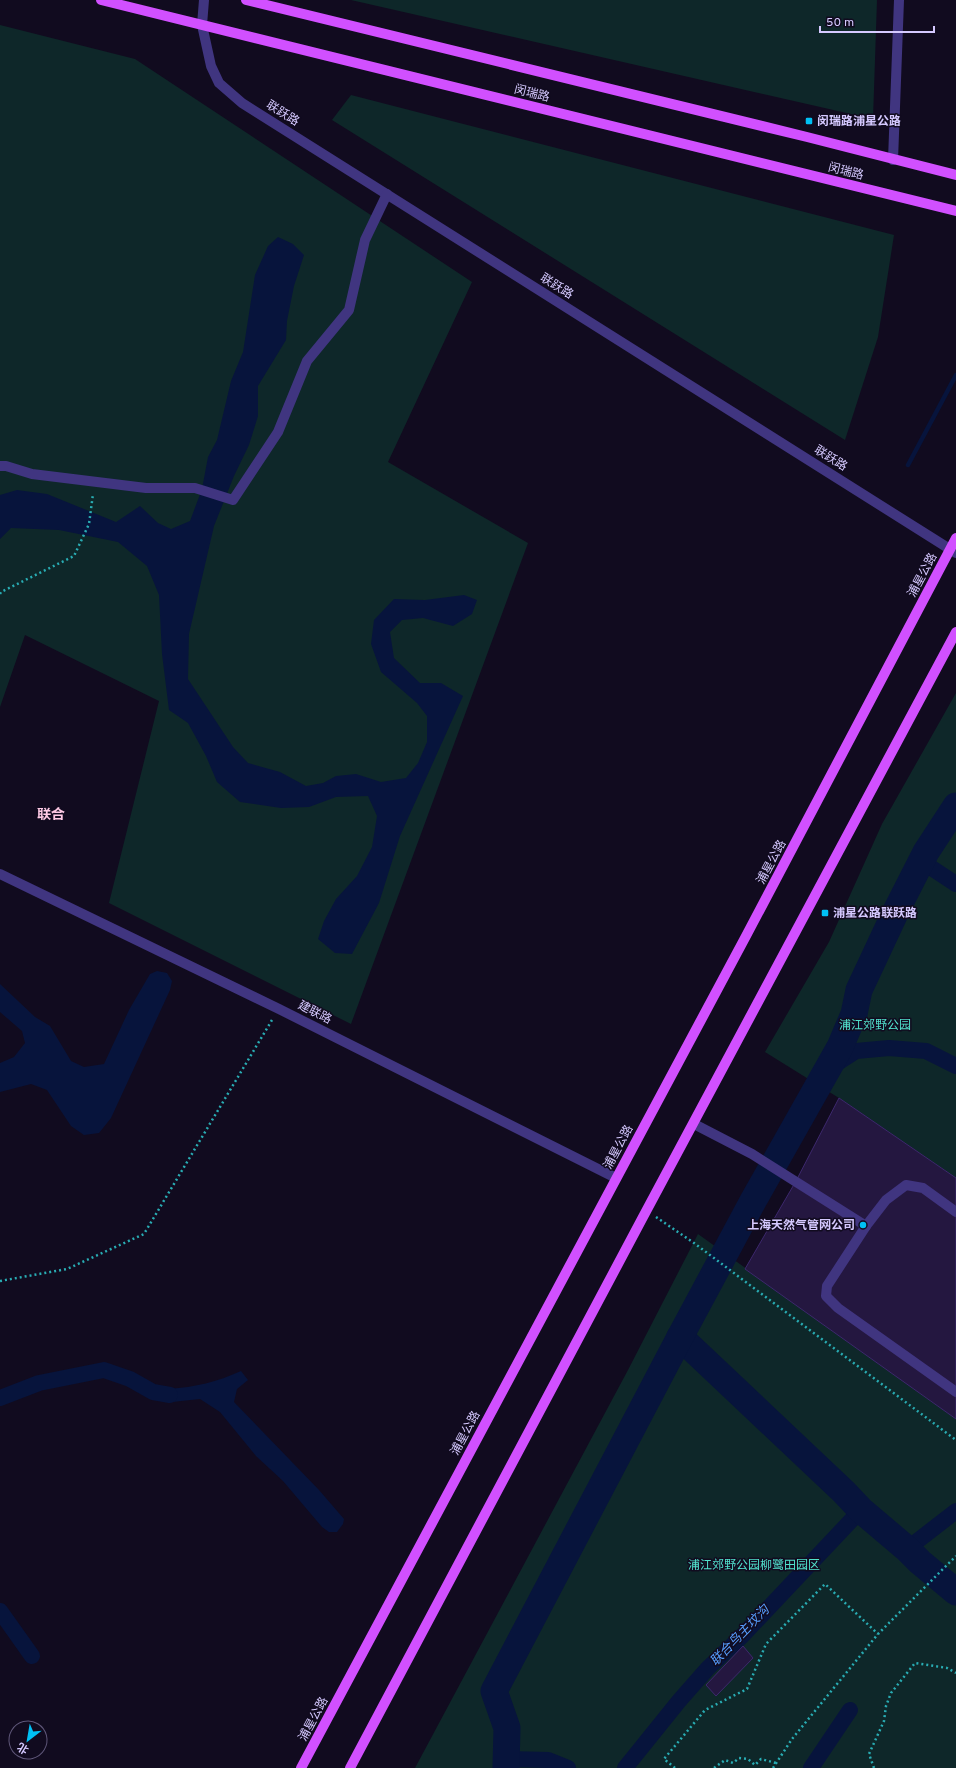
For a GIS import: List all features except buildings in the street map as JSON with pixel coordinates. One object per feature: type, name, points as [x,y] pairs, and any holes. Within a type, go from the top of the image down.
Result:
[{"type":"main road","name":"闵瑞路","points":[[101,0],[956,211]]},
{"type":"main road","name":"闵瑞路","points":[[246,0],[807,137],[956,176]]},
{"type":"main road","name":"浦星公路","points":[[301,1768],[954,548],[956,538]]},
{"type":"main road","points":[[350,1768],[648,1211],[810,903],[956,632]]},
{"type":"street","name":"联跃路","points":[[204,0],[202,25],[211,66],[219,83],[242,103],[954,548]]},
{"type":"street","points":[[893,160],[899,0]]},
{"type":"street","points":[[0,466],[6,466],[32,474],[146,488],[195,488],[233,500],[278,432],[307,361],[349,310],[365,240],[386,194]]},
{"type":"street","name":"建联路","points":[[0,874],[279,1009],[616,1178]]},
{"type":"street","points":[[694,1124],[752,1154],[866,1226]]},
{"type":"street","points":[[956,1212],[923,1188],[906,1185],[886,1200],[866,1226],[827,1286],[826,1296],[838,1308],[956,1392]]},
{"type":"path","points":[[0,594],[1,592],[74,556],[89,524],[95,482]]},
{"type":"path","points":[[0,1281],[67,1269],[144,1234],[279,1009]]},
{"type":"path","points":[[648,1211],[703,1250],[956,1440]]},
{"type":"path","points":[[773,1768],[792,1739],[878,1634],[956,1556]]},
{"type":"path","points":[[675,1768],[664,1759],[706,1710],[747,1689],[766,1644],[826,1584],[878,1634]]},
{"type":"path","points":[[874,1768],[869,1754],[884,1721],[886,1706],[891,1693],[900,1680],[915,1663],[947,1668],[956,1673]]},
{"type":"path","points":[[714,1768],[725,1760],[733,1763],[739,1758],[748,1759],[755,1765],[761,1759],[776,1763]]},
{"type":"green space","points":[[351,0],[877,0],[873,119]]},
{"type":"green space","points":[[0,25],[135,59],[472,282],[388,462],[528,543],[351,1024],[109,903],[159,701],[25,635],[0,707]]},
{"type":"green space","points":[[351,95],[894,235],[878,337],[845,440],[332,120]]},
{"type":"green space","name":"浦江郊野公园","points":[[956,693],[956,1178],[839,1098],[765,1052],[829,942],[882,824]]},
{"type":"green space","name":"浦江郊野公园柳鹭田园区","points":[[698,1234],[956,1419],[956,1768],[415,1768],[628,1370]]},
{"type":"water","points":[[278,237],[293,244],[304,255],[294,286],[287,321],[286,340],[258,386],[258,416],[249,445],[234,476],[214,526],[189,634],[188,679],[233,747],[248,763],[280,772],[306,786],[323,783],[336,776],[356,774],[381,782],[406,778],[418,763],[427,742],[427,716],[417,703],[381,672],[371,644],[374,620],[394,599],[425,600],[464,595],[477,600],[472,614],[453,626],[423,618],[402,620],[390,632],[394,658],[420,683],[441,683],[463,696],[400,836],[379,903],[352,954],[335,953],[318,939],[324,921],[336,899],[357,876],[372,847],[377,816],[368,796],[336,797],[309,807],[281,808],[240,802],[217,782],[206,756],[188,723],[169,710],[162,654],[159,595],[147,566],[118,542],[59,530],[11,528],[0,539],[0,495],[17,490],[47,494],[116,522],[140,506],[158,523],[171,529],[190,521],[202,489],[208,457],[217,440],[231,381],[243,352],[255,275],[268,246]]},
{"type":"water","points":[[157,971],[167,973],[172,981],[170,990],[111,1118],[99,1133],[84,1135],[71,1126],[47,1090],[31,1084],[0,1092],[0,1063],[14,1057],[25,1043],[22,1031],[0,1012],[0,984],[35,1017],[50,1026],[71,1061],[84,1067],[104,1064],[129,1010],[150,974]]},
{"type":"water","points":[[241,1371],[248,1380],[237,1389],[234,1402],[319,1490],[344,1519],[343,1524],[337,1532],[329,1532],[322,1527],[283,1481],[256,1456],[220,1412],[200,1399],[172,1402],[169,1389],[206,1383]]},
{"type":"waterway","points":[[908,465],[956,375]]},
{"type":"waterway","points":[[506,1768],[507,1728],[494,1691],[753,1201],[840,1047],[854,1014],[859,990],[896,911],[926,852],[956,806]]},
{"type":"waterway","points":[[921,861],[956,884]]},
{"type":"waterway","points":[[828,1069],[856,1051],[889,1048],[926,1051],[956,1066]]},
{"type":"waterway","name":"联合鸟主坟沟","points":[[680,1337],[844,1492],[861,1510],[956,1592]]},
{"type":"waterway","points":[[0,1398],[39,1383],[104,1370],[130,1379],[153,1392],[170,1395]]},
{"type":"waterway","name":"联合鸟主坟沟","points":[[625,1768],[679,1701],[708,1668],[741,1637],[861,1510]]},
{"type":"waterway","name":"联合鸟主坟沟","points":[[907,1549],[956,1511]]},
{"type":"waterway","points":[[0,1611],[32,1656]]},
{"type":"waterway","points":[[811,1768],[850,1710]]},
{"type":"waterway","points":[[506,1759],[548,1760],[568,1768]]},
{"type":"place","name":"闵瑞路浦星公路","points":[[809,121]]},
{"type":"place","name":"浦星公路联跃路","points":[[825,913]]},
{"type":"place","name":"上海天然气管网公司","points":[[863,1225]]},
{"type":"district","name":"联合","points":[[51,814]]}]
